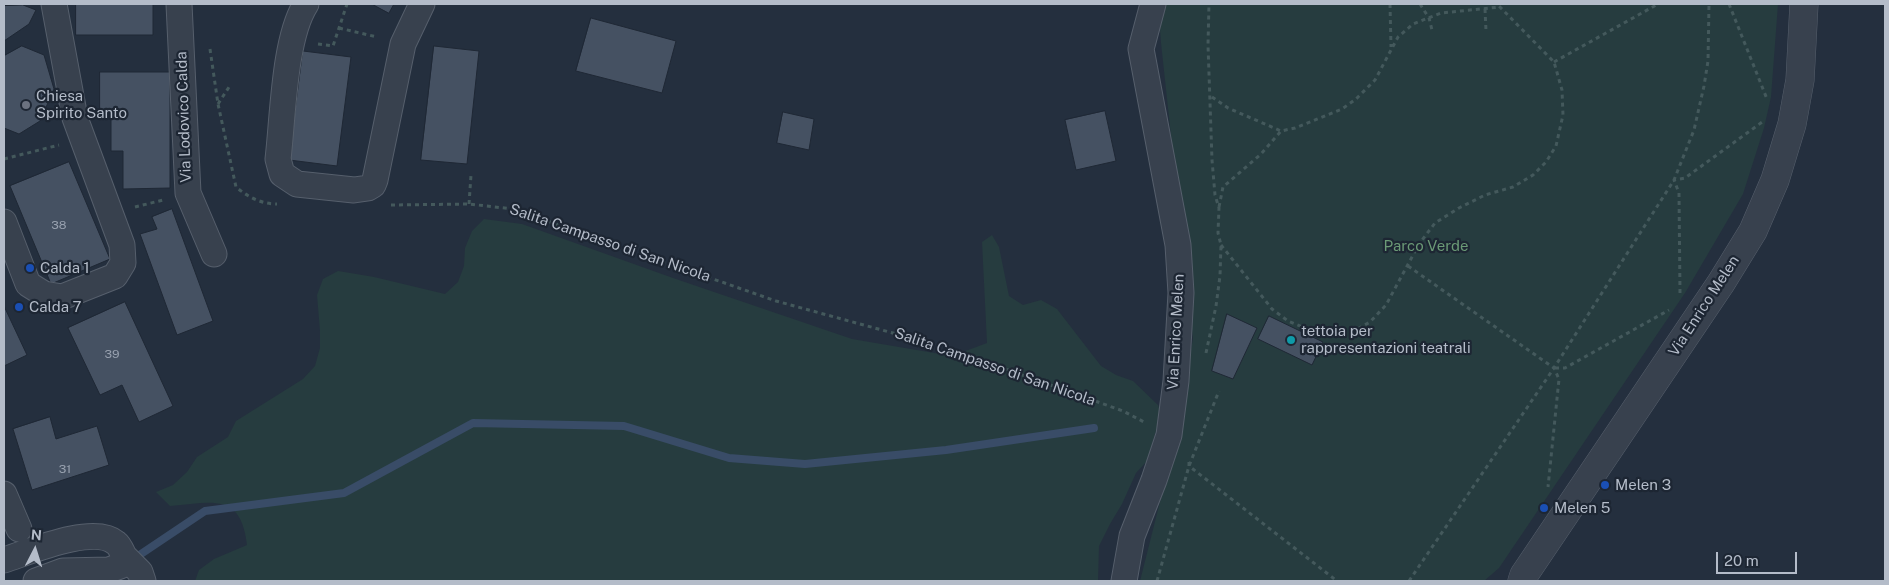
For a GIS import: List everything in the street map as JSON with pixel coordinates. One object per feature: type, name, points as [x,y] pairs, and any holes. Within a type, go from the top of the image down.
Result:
[{"type":"street","points":[[4,222],[28,284],[44,294],[62,297],[115,276],[123,263],[122,245],[75,118],[54,4]]},
{"type":"street","name":"Via Lodovico Calda","points":[[180,4],[188,193],[214,254]]},
{"type":"street","points":[[306,4],[294,34],[288,61],[278,159],[282,174],[297,184],[344,190],[362,189],[372,186],[403,44],[422,4]]},
{"type":"street","name":"Via Enrico Melen","points":[[1124,581],[1132,536],[1169,435],[1176,381],[1181,293],[1178,245],[1141,49],[1152,4]]},
{"type":"street","name":"Via Enrico Melen","points":[[1520,579],[1721,283],[1753,231],[1775,180],[1792,124],[1800,80],[1804,4]]},
{"type":"street","points":[[4,494],[19,529]]},
{"type":"street","points":[[4,560],[70,538],[97,536],[112,540],[118,544],[124,556],[140,572],[143,581]]},
{"type":"street","points":[[36,581],[63,571],[109,570],[120,566],[124,556]]},
{"type":"path","points":[[333,46],[347,4]]},
{"type":"path","points":[[1390,4],[1392,47]]},
{"type":"path","points":[[1420,4],[1429,18],[1432,30]]},
{"type":"path","points":[[1554,62],[1658,4]]},
{"type":"path","points":[[1409,581],[1554,368],[1674,180],[1694,130],[1704,86],[1708,60],[1709,4]]},
{"type":"path","points":[[1729,4],[1766,91],[1768,100]]},
{"type":"path","points":[[1211,97],[1228,108],[1281,131],[1295,128],[1342,109],[1356,99],[1375,80],[1398,38],[1413,24],[1441,13],[1498,6],[1554,62],[1562,90],[1563,114],[1556,146],[1546,162],[1533,175],[1519,183],[1459,208],[1435,223],[1419,244],[1386,305],[1370,322],[1354,331],[1337,336],[1322,335],[1288,321],[1272,309],[1221,245]]},
{"type":"path","points":[[1485,9],[1486,31]]},
{"type":"path","points":[[339,28],[403,44]]},
{"type":"path","points":[[209,43],[218,104],[236,188],[249,197],[268,204],[286,204]]},
{"type":"path","points":[[218,104],[231,84]]},
{"type":"path","points":[[1674,180],[1685,178],[1765,119],[1792,124]]},
{"type":"path","points":[[1219,208],[1224,187],[1261,154],[1281,131]]},
{"type":"path","points":[[4,159],[83,139]]},
{"type":"path","points":[[469,204],[470,175]]},
{"type":"path","points":[[1674,180],[1679,193],[1680,293],[1678,301]]},
{"type":"path","points":[[130,201],[133,208],[188,193]]},
{"type":"path","name":"Salita Campasso di San Nicola","points":[[388,205],[469,204],[499,206],[534,215],[776,301],[944,347],[1123,411]]},
{"type":"path","points":[[1408,266],[1554,368],[1559,379],[1548,488],[1572,503]]},
{"type":"path","points":[[1554,368],[1565,368],[1672,309]]},
{"type":"path","points":[[1157,581],[1189,466],[1218,391]]},
{"type":"path","points":[[1189,466],[1337,581]]},
{"type":"green space","name":"Parco Verde","points":[[1165,4],[1778,4],[1771,97],[1764,128],[1743,194],[1685,293],[1499,568],[1484,581],[1140,581],[1163,490],[1193,339],[1161,43],[1160,29]]},
{"type":"green space","points":[[484,219],[522,224],[852,339],[952,356],[987,343],[982,242],[992,235],[999,247],[1009,296],[1023,305],[1041,300],[1057,309],[1101,366],[1116,375],[1133,381],[1158,405],[1161,414],[1147,461],[1136,473],[1122,504],[1099,546],[1098,581],[195,581],[199,570],[214,559],[247,545],[244,528],[238,516],[231,508],[222,504],[198,503],[170,506],[156,492],[173,485],[187,472],[197,457],[228,437],[236,421],[303,379],[315,366],[320,348],[317,295],[323,279],[338,271],[374,277],[445,294],[458,282],[464,266],[465,248],[472,231]]},
{"type":"building","points":[[76,4],[153,4],[153,35],[76,35]]},
{"type":"building","points":[[372,4],[394,4],[389,13]]},
{"type":"building","points":[[23,5],[36,10],[29,24],[4,41],[4,6]]},
{"type":"building","points":[[591,18],[676,41],[662,93],[576,71]]},
{"type":"building","name":"Chiesa Spirito Santo","points":[[22,46],[44,55],[54,89],[40,121],[19,134],[4,128],[4,56]]},
{"type":"building","points":[[434,46],[479,51],[467,164],[421,160]]},
{"type":"building","points":[[303,51],[351,57],[337,166],[289,160]]},
{"type":"building","points":[[100,72],[170,72],[170,188],[123,189],[123,151],[111,151],[111,116],[100,116]]},
{"type":"building","points":[[1105,111],[1116,161],[1076,170],[1065,120]]},
{"type":"building","points":[[783,112],[814,119],[809,150],[777,143]]},
{"type":"building","points":[[69,162],[110,259],[51,284],[10,186]]},
{"type":"building","points":[[172,209],[213,321],[177,335],[140,234],[157,229],[152,217]]},
{"type":"building","points":[[125,302],[173,406],[139,422],[122,385],[100,395],[68,328]]},
{"type":"building","points":[[4,306],[27,355],[4,366]]},
{"type":"building","points":[[1227,314],[1257,328],[1233,379],[1212,371]]},
{"type":"building","name":"tettoia per rappresentazioni teatrali","points":[[1269,316],[1323,342],[1312,365],[1258,339]]},
{"type":"building","points":[[50,417],[56,439],[97,426],[109,465],[32,490],[13,429]]},
{"type":"waterway","points":[[132,560],[205,511],[344,493],[473,423],[624,426],[729,458],[805,464],[946,450],[1094,428]]},
{"type":"place","name":"Chiesa Spirito Santo","points":[[26,105]]},
{"type":"place","name":"Calda 1","points":[[30,268]]},
{"type":"place","name":"Calda 7","points":[[19,307]]},
{"type":"place","name":"tettoia per rappresentazioni teatrali","points":[[1291,340]]},
{"type":"place","name":"Melen 3","points":[[1605,485]]},
{"type":"place","name":"Melen 5","points":[[1544,508]]}]
